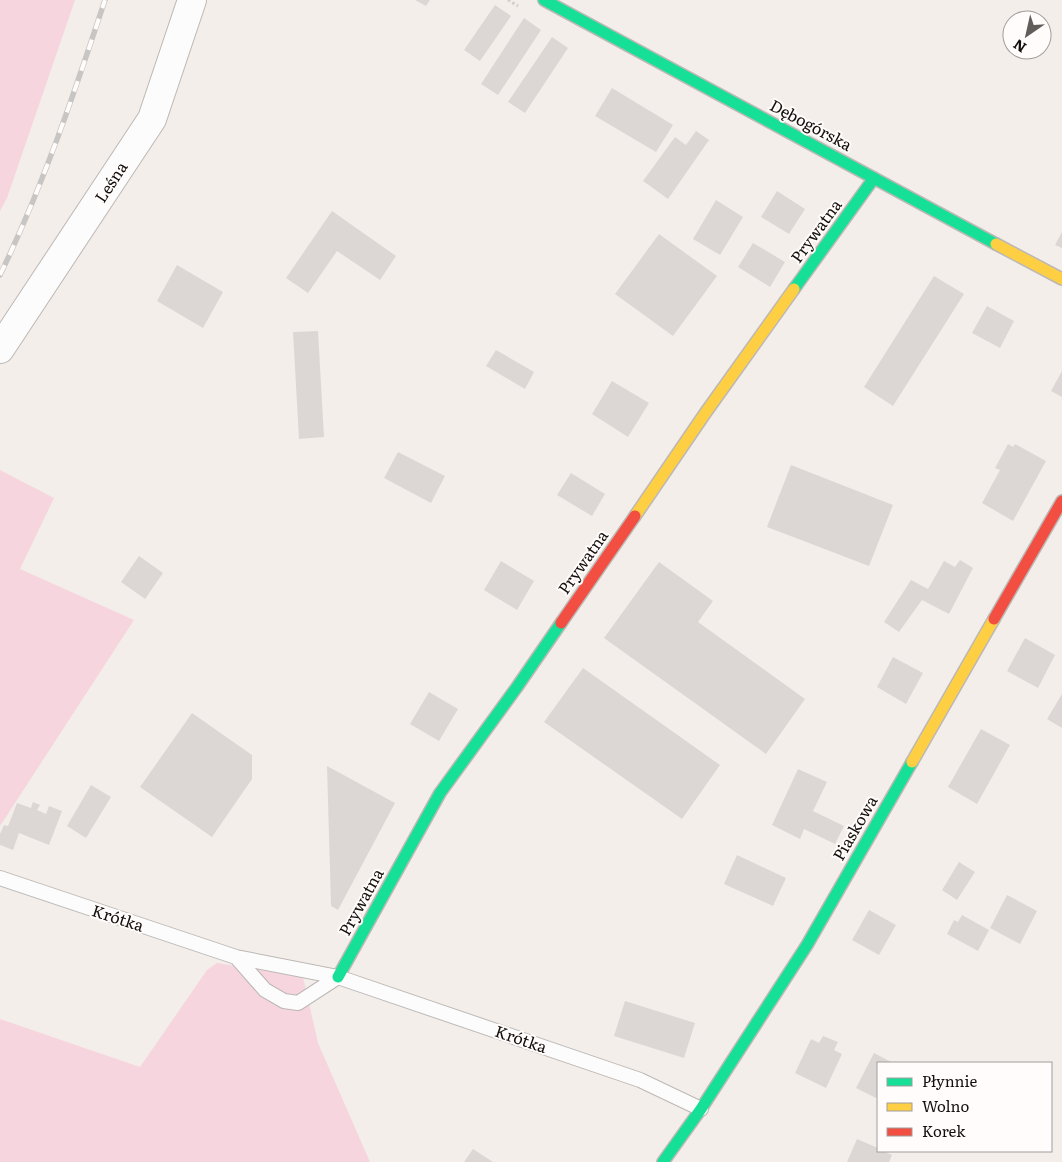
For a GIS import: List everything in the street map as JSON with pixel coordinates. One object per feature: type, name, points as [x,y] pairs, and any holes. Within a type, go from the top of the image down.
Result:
[{"type":"street","name":"Leśna","points":[[0,349],[152,119],[192,0]]},
{"type":"street","name":"Dębogórska","points":[[544,0],[1062,279]]},
{"type":"street","name":"Prywatna","points":[[338,977],[440,793],[517,687],[706,412],[874,178]]},
{"type":"street","name":"Piaskowa","points":[[663,1162],[701,1108],[807,944],[1062,501]]},
{"type":"lane","name":"Krótka","points":[[0,878],[236,957],[338,977],[640,1080],[701,1108]]},
{"type":"lane","points":[[236,957],[265,990],[284,1000],[298,1003],[338,977]]},
{"type":"shaded area","points":[[0,0],[75,0],[7,198],[0,211]]},
{"type":"shaded area","points":[[0,470],[54,498],[20,569],[134,620],[0,826]]},
{"type":"shaded area","points":[[217,963],[303,977],[318,1043],[370,1162],[0,1162],[0,1019],[140,1067],[207,970]]},
{"type":"building","points":[[415,0],[430,0],[426,6]]},
{"type":"building","points":[[495,5],[511,16],[480,61],[464,50]]},
{"type":"building","points":[[524,18],[541,30],[498,95],[481,84]]},
{"type":"building","points":[[552,37],[568,48],[525,113],[508,102]]},
{"type":"building","points":[[612,88],[673,125],[656,152],[595,116]]},
{"type":"building","points":[[696,131],[709,140],[668,199],[643,181],[675,137],[686,145]]},
{"type":"building","points":[[777,191],[805,209],[789,234],[761,217]]},
{"type":"building","points":[[716,200],[743,217],[720,255],[693,239]]},
{"type":"building","points":[[332,211],[396,256],[380,280],[337,251],[308,293],[286,278]]},
{"type":"building","points":[[1062,232],[1062,248],[1055,245]]},
{"type":"building","points":[[659,234],[717,276],[673,336],[615,294]]},
{"type":"building","points":[[753,243],[785,262],[770,287],[738,267]]},
{"type":"building","points":[[177,265],[223,292],[203,328],[157,301]]},
{"type":"building","points":[[934,276],[964,294],[893,406],[864,387]]},
{"type":"building","points":[[987,306],[1014,321],[1000,348],[972,333]]},
{"type":"building","points":[[318,331],[324,437],[299,439],[293,332]]},
{"type":"building","points":[[496,350],[534,372],[525,389],[486,366]]},
{"type":"building","points":[[1062,371],[1062,397],[1051,391]]},
{"type":"building","points":[[612,381],[649,403],[628,437],[592,414]]},
{"type":"building","points":[[1008,444],[1013,447],[1015,444],[1046,461],[1013,521],[982,503],[1000,470],[995,468]]},
{"type":"building","points":[[398,452],[445,476],[431,503],[384,478]]},
{"type":"building","points":[[791,465],[893,505],[869,566],[767,527]]},
{"type":"building","points":[[571,473],[605,494],[592,516],[557,495]]},
{"type":"building","points":[[139,556],[163,573],[145,599],[121,582]]},
{"type":"building","points":[[960,560],[973,568],[949,614],[922,600],[899,632],[884,622],[911,580],[928,589],[944,561],[955,567]]},
{"type":"building","points":[[501,561],[534,581],[517,610],[484,590]]},
{"type":"building","points":[[659,562],[713,601],[698,622],[805,699],[766,754],[604,638]]},
{"type":"building","points":[[1025,638],[1055,655],[1038,688],[1007,671]]},
{"type":"building","points":[[893,657],[923,673],[906,704],[877,687]]},
{"type":"building","points":[[583,668],[720,765],[682,819],[544,722]]},
{"type":"building","points":[[429,692],[458,709],[439,741],[410,724]]},
{"type":"building","points":[[1062,694],[1062,728],[1047,719]]},
{"type":"building","points":[[192,713],[252,755],[252,779],[212,837],[140,787]]},
{"type":"building","points":[[981,729],[1010,745],[977,804],[948,787]]},
{"type":"building","points":[[327,766],[395,803],[338,910],[331,906]]},
{"type":"building","points":[[798,769],[827,782],[813,811],[844,826],[835,844],[804,829],[800,839],[772,825]]},
{"type":"building","points":[[91,785],[111,797],[86,838],[67,826]]},
{"type":"building","points":[[33,802],[40,805],[37,810],[46,814],[49,806],[62,811],[49,845],[19,833],[13,850],[0,845],[0,834],[4,825],[8,826],[17,803],[31,808]]},
{"type":"building","points":[[737,855],[786,878],[773,906],[724,884]]},
{"type":"building","points":[[959,862],[975,872],[957,900],[942,890]]},
{"type":"building","points":[[1007,895],[1037,911],[1020,944],[990,928]]},
{"type":"building","points":[[869,910],[896,925],[879,955],[852,940]]},
{"type":"building","points":[[962,915],[989,930],[978,951],[947,934],[954,920],[958,922]]},
{"type":"building","points":[[625,1001],[695,1023],[684,1058],[614,1036]]},
{"type":"building","points":[[823,1036],[838,1042],[834,1050],[842,1054],[826,1088],[795,1073],[811,1039],[819,1043]]},
{"type":"building","points":[[874,1053],[891,1062],[877,1062],[876,1098],[856,1088]]},
{"type":"building","points":[[857,1139],[877,1148],[877,1152],[885,1152],[892,1155],[889,1162],[847,1162]]},
{"type":"building","points":[[473,1149],[493,1162],[464,1162]]},
{"type":"railway","points":[[0,275],[44,174],[105,0]]},
{"type":"traffic: fast","points":[[544,0],[996,244]]},
{"type":"traffic: fast","points":[[794,289],[874,178]]},
{"type":"traffic: fast","points":[[338,977],[440,793],[561,623]]},
{"type":"traffic: fast","points":[[663,1162],[701,1109],[807,945],[912,762]]},
{"type":"traffic: slow","points":[[996,244],[1062,279]]},
{"type":"traffic: slow","points":[[635,516],[706,412],[794,289]]},
{"type":"traffic: slow","points":[[912,762],[994,619]]},
{"type":"traffic: jam","points":[[994,619],[1062,501]]},
{"type":"traffic: jam","points":[[561,623],[635,516]]}]
